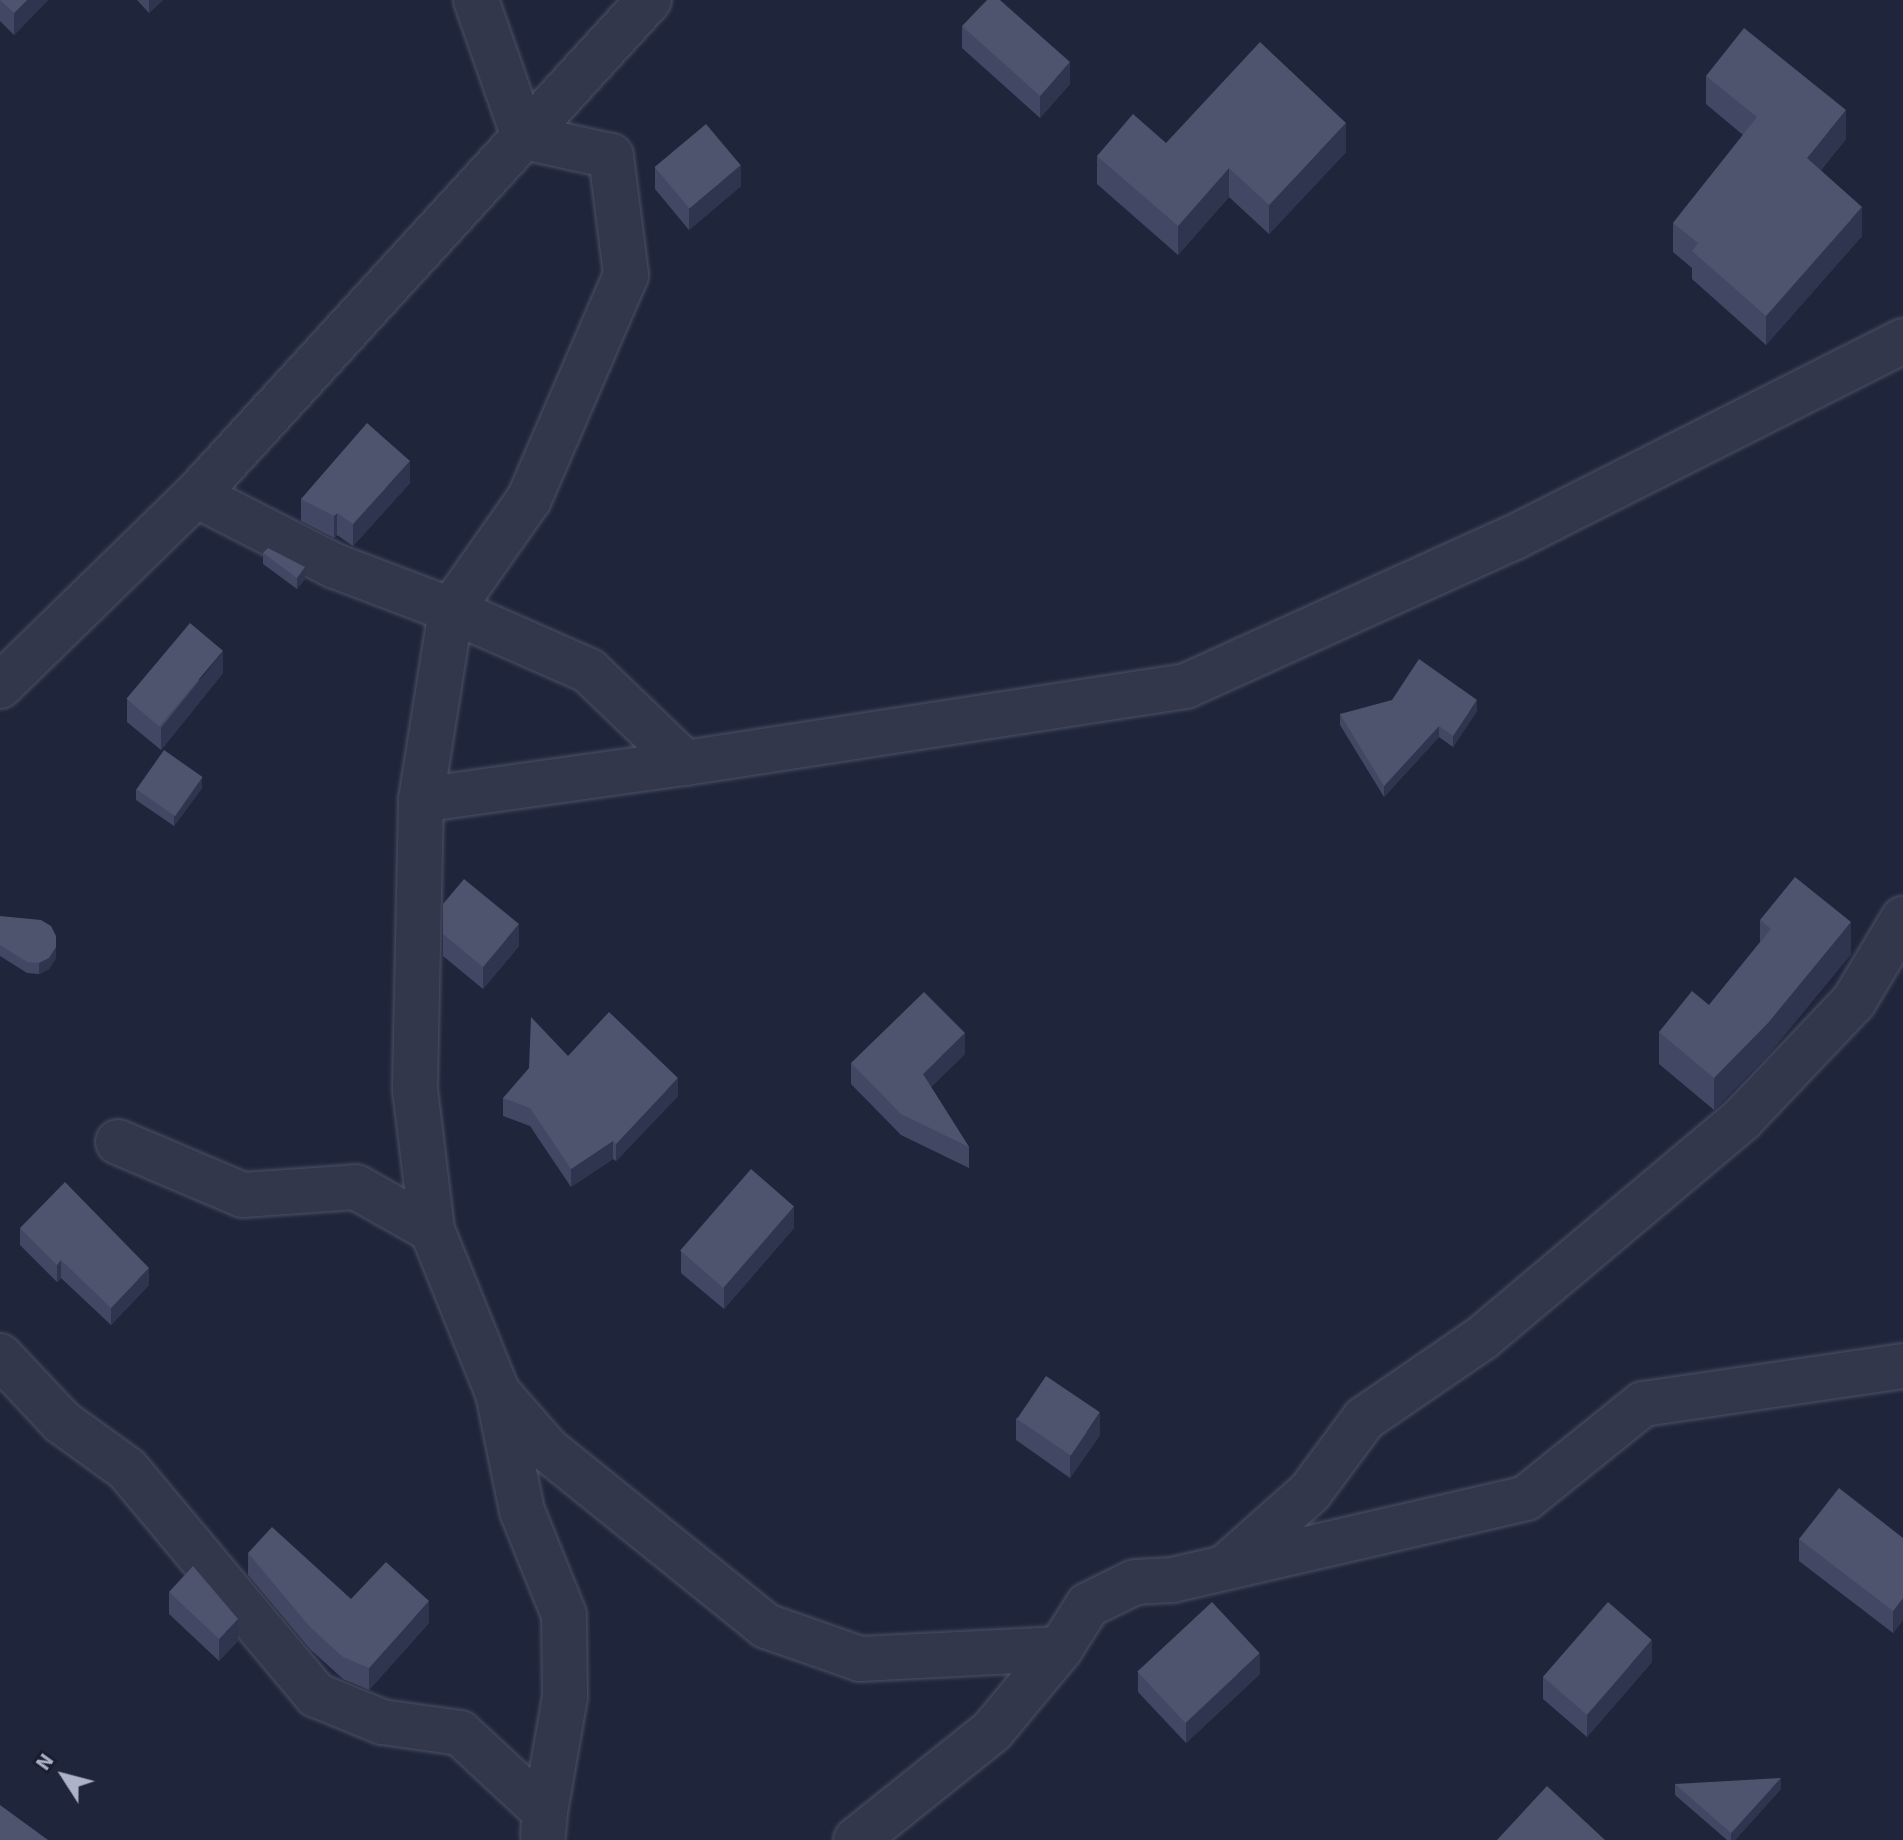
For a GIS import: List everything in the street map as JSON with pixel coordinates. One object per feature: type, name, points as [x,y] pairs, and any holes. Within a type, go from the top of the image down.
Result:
[{"type":"street","points":[[476,0],[524,137]]},
{"type":"street","points":[[0,686],[196,495],[649,0]]},
{"type":"street","points":[[524,137],[611,156],[626,275],[529,499],[451,610],[421,800],[415,1089],[432,1230],[498,1393],[522,1511],[564,1615],[565,1697],[544,1826]]},
{"type":"street","points":[[421,800],[1186,686],[1513,538],[1903,341]]},
{"type":"street","points":[[196,495],[335,566],[451,610],[589,671],[685,763]]},
{"type":"street","points":[[1228,1564],[1310,1492],[1364,1419],[1482,1338],[1742,1119],[1854,1001],[1903,919]]},
{"type":"street","points":[[118,1142],[243,1195],[356,1187],[432,1230]]},
{"type":"street","points":[[0,1356],[62,1422],[127,1469],[316,1695],[382,1722],[460,1733],[544,1826]]},
{"type":"street","points":[[856,1840],[992,1731],[1060,1649],[1088,1605],[1135,1582],[1172,1580],[1228,1564],[1526,1498],[1643,1404],[1903,1366]]},
{"type":"street","points":[[498,1393],[548,1450],[766,1626],[860,1659],[1060,1649]]},
{"type":"building","points":[[0,0],[27,0],[14,13]]},
{"type":"building","points":[[987,0],[1000,0],[1070,62],[1040,96],[962,26]]},
{"type":"building","points":[[1744,28],[1846,110],[1807,158],[1862,207],[1766,316],[1692,251],[1698,243],[1673,223],[1757,117],[1706,76]]},
{"type":"building","points":[[1260,42],[1346,123],[1269,205],[1229,168],[1178,226],[1097,156],[1133,114],[1166,143]]},
{"type":"building","points":[[706,124],[741,165],[689,208],[655,167]]},
{"type":"building","points":[[367,423],[410,461],[353,524],[337,513],[334,516],[301,499]]},
{"type":"building","points":[[268,548],[305,567],[297,578],[263,553]]},
{"type":"building","points":[[190,623],[223,651],[159,726],[126,699]]},
{"type":"building","points":[[1419,659],[1477,700],[1453,736],[1439,726],[1384,786],[1340,714],[1392,700]]},
{"type":"building","points":[[164,750],[203,777],[175,816],[136,789]]},
{"type":"building","points":[[1795,877],[1851,922],[1768,1023],[1714,1078],[1659,1032],[1692,991],[1709,1005],[1771,929],[1760,920]]},
{"type":"building","points":[[464,879],[519,924],[483,967],[443,934],[443,904]]},
{"type":"building","points":[[0,916],[41,920],[51,926],[56,936],[56,947],[49,958],[39,963],[27,962],[0,945]]},
{"type":"building","points":[[924,992],[965,1033],[923,1074],[969,1147],[901,1114],[851,1063]]},
{"type":"building","points":[[609,1012],[678,1078],[616,1144],[613,1141],[571,1169],[530,1108],[503,1098],[529,1068],[531,1017],[568,1056]]},
{"type":"building","points":[[751,1169],[794,1206],[723,1288],[680,1251]]},
{"type":"building","points":[[65,1182],[149,1268],[111,1308],[61,1260],[57,1265],[20,1228]]},
{"type":"building","points":[[1046,1376],[1100,1412],[1071,1455],[1017,1419]]},
{"type":"building","points":[[1839,1488],[1903,1538],[1903,1598],[1893,1611],[1799,1539]]},
{"type":"building","points":[[272,1527],[351,1599],[386,1562],[429,1601],[369,1668],[343,1657],[310,1627],[248,1553]]},
{"type":"building","points":[[193,1566],[238,1619],[219,1639],[169,1592]]},
{"type":"building","points":[[1212,1602],[1260,1653],[1185,1723],[1137,1672]]},
{"type":"building","points":[[1608,1602],[1652,1640],[1587,1715],[1543,1677]]},
{"type":"building","points":[[1781,1778],[1731,1833],[1675,1784]]},
{"type":"building","points":[[1547,1786],[1605,1840],[1497,1840]]},
{"type":"building","points":[[0,1805],[48,1840],[0,1840]]}]
